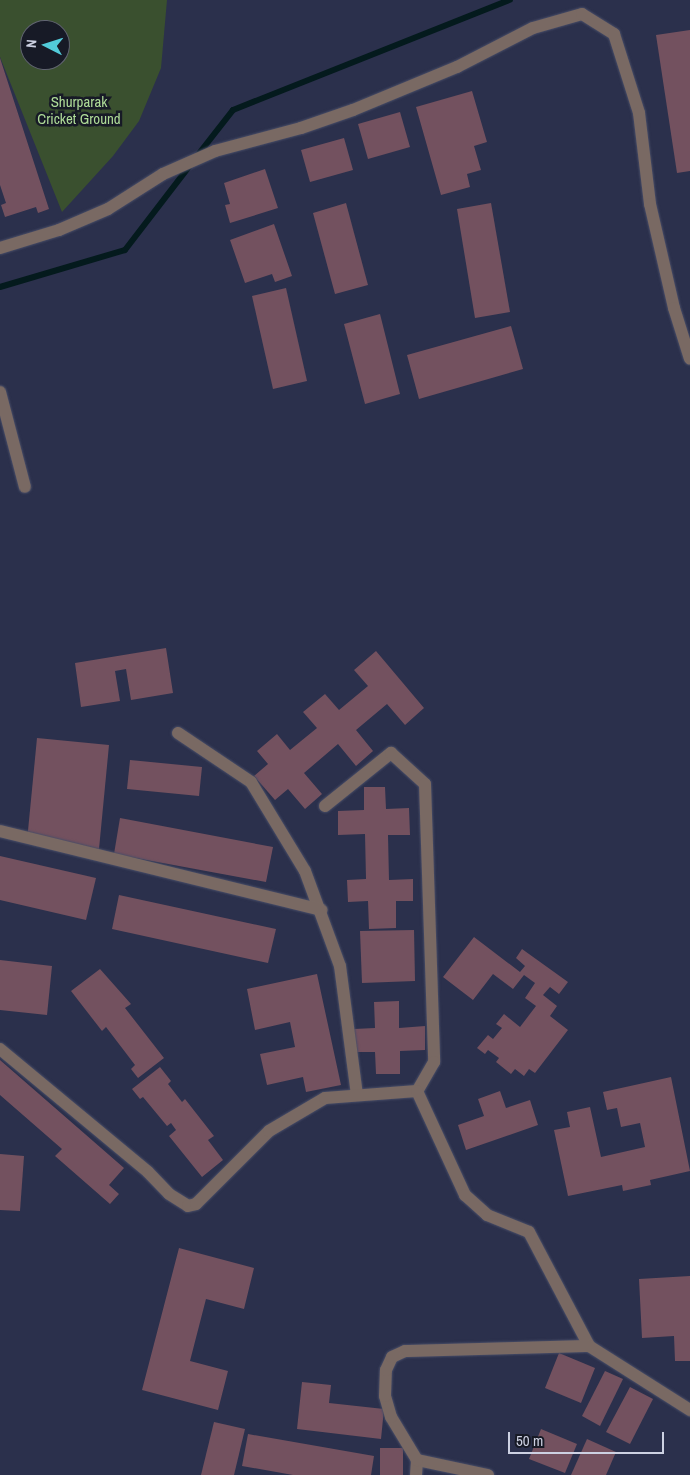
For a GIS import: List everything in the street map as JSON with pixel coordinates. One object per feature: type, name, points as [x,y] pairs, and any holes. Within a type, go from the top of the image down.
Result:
[{"type":"street","points":[[0,248],[59,230],[108,209],[163,174],[208,154],[301,128],[353,110],[457,66],[533,28],[582,14],[614,34],[639,112],[650,204],[674,308],[690,359]]},
{"type":"street","points":[[0,392],[26,487]]},
{"type":"street","points":[[178,733],[251,782],[304,871],[321,910],[340,966],[357,1095]]},
{"type":"street","points":[[325,806],[391,753],[425,784],[434,1062],[417,1091]]},
{"type":"street","points":[[0,831],[321,910]]},
{"type":"street","points":[[0,1049],[148,1172],[169,1194],[188,1206],[196,1204],[269,1131],[325,1098],[417,1091]]},
{"type":"street","points":[[417,1091],[465,1195],[487,1215],[529,1232],[589,1346],[690,1410]]},
{"type":"street","points":[[416,1475],[417,1460],[391,1417],[385,1396],[386,1370],[392,1357],[405,1351],[589,1346]]},
{"type":"street","points":[[417,1460],[488,1475]]},
{"type":"green space","name":"Shurparak Cricket Ground","points":[[0,0],[167,0],[161,68],[139,121],[113,156],[62,212],[0,57]]},
{"type":"building","points":[[690,30],[690,171],[677,173],[656,35]]},
{"type":"building","points":[[0,58],[49,209],[38,213],[36,207],[5,217],[1,205],[6,203],[0,185]]},
{"type":"building","points":[[472,91],[487,142],[474,146],[481,170],[467,174],[470,187],[441,195],[416,107]]},
{"type":"building","points":[[400,112],[410,147],[368,159],[358,124]]},
{"type":"building","points":[[344,138],[353,170],[310,182],[301,150]]},
{"type":"building","points":[[265,169],[278,208],[230,223],[225,205],[230,204],[224,183]]},
{"type":"building","points":[[346,203],[368,285],[335,294],[313,213]]},
{"type":"building","points":[[491,203],[510,312],[475,318],[457,209]]},
{"type":"building","points":[[274,224],[292,276],[275,282],[272,274],[245,283],[230,240]]},
{"type":"building","points":[[286,288],[307,381],[273,389],[252,296]]},
{"type":"building","points":[[380,314],[400,394],[365,404],[344,324]]},
{"type":"building","points":[[511,326],[523,369],[419,399],[407,355]]},
{"type":"building","points":[[166,648],[173,693],[131,700],[126,669],[115,671],[120,701],[81,707],[75,663]]},
{"type":"building","points":[[376,651],[424,708],[405,725],[387,704],[356,730],[373,751],[356,766],[338,744],[304,773],[322,794],[305,809],[288,789],[275,800],[254,776],[268,764],[257,751],[277,734],[290,750],[317,728],[303,712],[325,694],[339,710],[368,686],[354,670]]},
{"type":"building","points":[[37,738],[109,745],[99,849],[27,841]]},
{"type":"building","points":[[130,760],[202,767],[199,796],[127,789]]},
{"type":"building","points":[[364,787],[385,787],[386,809],[409,808],[410,835],[388,835],[389,880],[413,879],[413,901],[396,901],[396,928],[369,929],[368,901],[348,902],[347,880],[366,879],[365,834],[338,835],[338,811],[364,810]]},
{"type":"building","points":[[120,818],[273,847],[266,882],[114,854]]},
{"type":"building","points":[[0,856],[96,878],[86,920],[0,900]]},
{"type":"building","points":[[119,895],[276,929],[268,963],[112,929]]},
{"type":"building","points":[[414,930],[415,981],[362,983],[360,931]]},
{"type":"building","points":[[474,937],[520,972],[525,966],[516,958],[522,949],[568,982],[559,994],[550,987],[543,995],[557,1006],[550,1016],[568,1030],[535,1073],[529,1069],[524,1076],[515,1069],[511,1074],[496,1062],[499,1058],[488,1050],[485,1054],[477,1048],[488,1035],[493,1039],[502,1028],[496,1024],[504,1014],[520,1027],[536,1006],[525,998],[535,983],[524,975],[513,989],[493,974],[473,1000],[443,977]]},
{"type":"building","points":[[0,960],[52,966],[47,1015],[0,1010]]},
{"type":"building","points":[[100,969],[131,1004],[125,1008],[164,1058],[138,1078],[131,1069],[135,1065],[106,1027],[102,1031],[71,991]]},
{"type":"building","points":[[317,974],[341,1085],[306,1092],[303,1077],[267,1085],[260,1054],[295,1047],[290,1022],[255,1030],[247,989]]},
{"type":"building","points":[[399,1001],[399,1028],[425,1026],[425,1050],[400,1051],[400,1074],[376,1074],[375,1052],[355,1052],[354,1029],[375,1028],[374,1002]]},
{"type":"building","points":[[0,1060],[124,1168],[109,1185],[119,1194],[110,1204],[55,1156],[62,1149],[0,1095]]},
{"type":"building","points":[[160,1067],[171,1081],[168,1084],[182,1102],[185,1099],[214,1136],[208,1140],[223,1160],[202,1177],[169,1136],[176,1130],[171,1123],[167,1126],[143,1097],[140,1099],[132,1089]]},
{"type":"building","points":[[671,1077],[690,1171],[650,1180],[651,1185],[623,1191],[622,1185],[568,1196],[554,1130],[570,1127],[567,1112],[590,1107],[601,1157],[645,1147],[640,1123],[621,1127],[617,1108],[607,1110],[603,1092]]},
{"type":"building","points":[[500,1091],[506,1108],[530,1100],[538,1125],[466,1150],[458,1125],[484,1116],[478,1099]]},
{"type":"building","points":[[0,1154],[24,1156],[20,1211],[0,1210]]},
{"type":"building","points":[[179,1248],[254,1268],[244,1309],[206,1299],[190,1361],[228,1371],[218,1410],[142,1390]]},
{"type":"building","points":[[690,1276],[690,1361],[675,1361],[674,1336],[642,1338],[639,1279]]},
{"type":"building","points":[[559,1353],[595,1368],[581,1403],[545,1388]]},
{"type":"building","points":[[605,1371],[623,1379],[600,1426],[582,1416]]},
{"type":"building","points":[[302,1382],[331,1385],[329,1403],[384,1409],[381,1439],[297,1429]]},
{"type":"building","points":[[630,1387],[653,1399],[630,1444],[606,1432]]},
{"type":"building","points":[[214,1422],[245,1429],[234,1475],[201,1475]]},
{"type":"building","points":[[541,1429],[577,1444],[565,1473],[529,1459]]},
{"type":"building","points":[[248,1434],[374,1456],[371,1475],[293,1475],[242,1466]]},
{"type":"building","points":[[587,1439],[616,1452],[606,1475],[571,1475]]},
{"type":"building","points":[[380,1448],[403,1448],[403,1475],[380,1475]]},
{"type":"waterway","points":[[197,156],[233,110],[510,0]]},
{"type":"waterway","points":[[0,287],[125,250],[191,164]]}]
